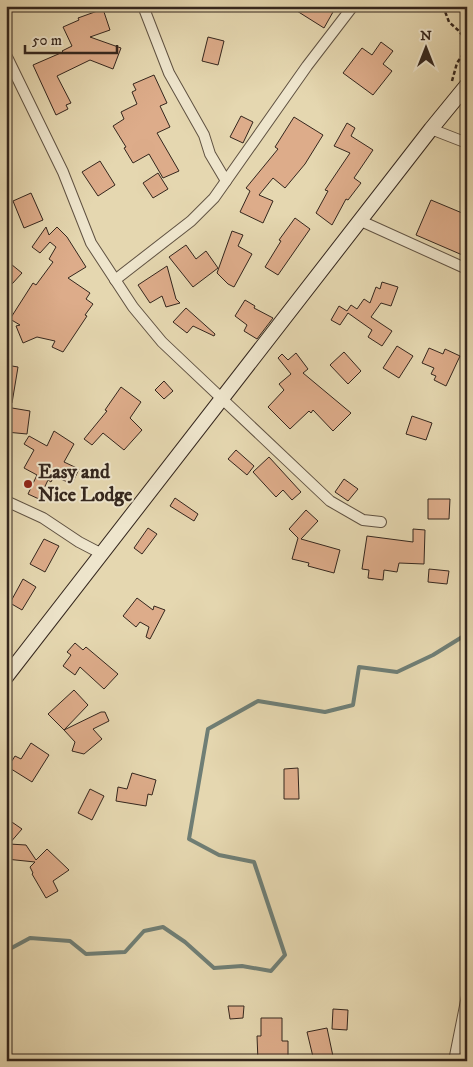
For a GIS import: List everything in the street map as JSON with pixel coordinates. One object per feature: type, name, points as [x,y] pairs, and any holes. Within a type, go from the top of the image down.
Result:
[{"type":"main road","points":[[6,677],[467,85]]},
{"type":"street","points":[[143,6],[169,73],[204,135],[210,154],[226,181]]},
{"type":"street","points":[[115,280],[192,221],[214,198],[307,66],[353,6]]},
{"type":"street","points":[[6,55],[63,172],[92,243],[133,307],[162,342],[223,398],[330,502],[363,520],[381,522]]},
{"type":"street","points":[[431,129],[467,143]]},
{"type":"street","points":[[361,221],[467,268]]},
{"type":"street","points":[[6,501],[43,518],[79,542],[102,554]]},
{"type":"street","points":[[454,1061],[467,996]]},
{"type":"path","points":[[443,6],[449,22],[460,31],[467,41]]},
{"type":"path","points":[[452,84],[457,63],[467,49]]},
{"type":"building","points":[[289,6],[324,6],[333,12],[324,28]]},
{"type":"building","points":[[103,9],[110,30],[90,37],[121,48],[113,69],[90,60],[57,76],[71,103],[66,105],[68,109],[56,115],[33,65],[72,46],[63,27],[79,20],[78,18]]},
{"type":"building","points":[[208,37],[224,41],[218,65],[202,61]]},
{"type":"building","points":[[381,42],[393,51],[383,64],[392,71],[373,95],[343,73],[362,48],[372,55]]},
{"type":"building","points":[[154,75],[167,103],[160,106],[170,127],[157,133],[179,171],[163,178],[149,154],[133,163],[113,126],[124,119],[121,112],[137,104],[132,92],[136,90],[133,84]]},
{"type":"building","points":[[241,116],[253,122],[243,143],[230,137]]},
{"type":"building","points":[[294,117],[323,135],[305,164],[285,188],[273,178],[259,195],[273,201],[263,223],[240,212],[250,191],[246,188],[278,149],[275,147]]},
{"type":"building","points":[[347,123],[355,128],[351,136],[373,150],[354,178],[361,183],[348,200],[346,199],[332,225],[316,213],[328,191],[325,190],[350,153],[334,146]]},
{"type":"building","points":[[100,161],[115,185],[98,196],[82,172]]},
{"type":"building","points":[[158,173],[168,189],[153,198],[143,183]]},
{"type":"building","points":[[31,193],[43,220],[24,228],[13,201]]},
{"type":"building","points":[[431,200],[467,215],[467,257],[416,235]]},
{"type":"building","points":[[295,218],[310,229],[278,275],[265,267],[281,241],[279,240]]},
{"type":"building","points":[[46,227],[49,235],[57,227],[67,237],[86,267],[68,278],[90,293],[86,299],[93,304],[63,352],[52,347],[55,341],[37,337],[23,343],[16,326],[20,325],[10,319],[33,283],[36,285],[53,262],[49,259],[56,247],[50,242],[40,253],[32,247]]},
{"type":"building","points":[[232,231],[243,235],[238,246],[252,254],[234,287],[217,273]]},
{"type":"building","points":[[186,245],[196,259],[206,251],[218,268],[193,287],[169,257]]},
{"type":"building","points":[[6,260],[22,273],[12,284],[6,279]]},
{"type":"building","points":[[167,266],[176,299],[180,303],[166,307],[162,296],[150,303],[138,285]]},
{"type":"building","points":[[382,282],[398,287],[391,306],[381,303],[371,317],[392,331],[382,346],[368,337],[372,330],[348,313],[340,325],[331,320],[339,306],[347,311],[351,305],[357,309],[364,299],[370,303],[376,287],[380,289]]},
{"type":"building","points":[[245,300],[255,306],[254,308],[273,318],[257,339],[244,331],[247,325],[235,316]]},
{"type":"building","points":[[186,308],[215,334],[214,336],[193,326],[187,333],[173,322]]},
{"type":"building","points":[[397,346],[413,356],[399,378],[383,368]]},
{"type":"building","points":[[429,348],[443,354],[445,349],[460,356],[446,386],[434,380],[436,376],[431,374],[434,368],[422,363]]},
{"type":"building","points":[[344,352],[361,371],[348,384],[330,365]]},
{"type":"building","points":[[296,353],[308,369],[303,373],[351,413],[333,431],[313,410],[311,413],[309,411],[290,429],[268,407],[284,390],[279,384],[291,374],[278,358],[282,354],[288,360]]},
{"type":"building","points":[[6,365],[18,367],[12,403],[6,402]]},
{"type":"building","points":[[164,381],[173,391],[164,399],[155,390]]},
{"type":"building","points":[[121,387],[141,402],[130,418],[142,430],[124,450],[103,433],[92,445],[84,439],[107,411],[105,410]]},
{"type":"building","points":[[6,407],[30,411],[27,434],[6,432]]},
{"type":"building","points":[[412,416],[432,423],[426,440],[406,434]]},
{"type":"building","points":[[54,431],[74,444],[64,462],[79,469],[72,484],[54,476],[51,482],[48,480],[39,499],[28,494],[37,475],[24,468],[34,450],[24,444],[29,436],[47,446]]},
{"type":"building","points":[[236,450],[254,466],[247,475],[228,459]]},
{"type":"building","points":[[269,457],[301,492],[292,500],[283,490],[276,497],[253,472]]},
{"type":"building","points":[[344,479],[358,489],[348,501],[335,492]]},
{"type":"building","points":[[175,498],[198,514],[194,521],[170,506]]},
{"type":"building","points":[[428,499],[450,499],[449,519],[428,519]]},
{"type":"building","points":[[306,510],[318,521],[301,539],[340,550],[334,573],[308,566],[309,563],[292,559],[298,538],[289,529]]},
{"type":"building","points":[[148,528],[157,534],[142,554],[134,548]]},
{"type":"building","points":[[413,529],[425,530],[424,564],[399,563],[397,572],[384,570],[383,580],[368,578],[369,570],[362,569],[367,536],[413,542]]},
{"type":"building","points":[[44,539],[59,546],[45,572],[30,564]]},
{"type":"building","points":[[429,569],[449,571],[447,584],[428,582]]},
{"type":"building","points":[[23,579],[36,587],[22,610],[10,603]]},
{"type":"building","points":[[137,598],[153,610],[154,606],[165,610],[150,639],[146,637],[149,627],[140,622],[136,627],[123,616]]},
{"type":"building","points":[[75,643],[83,650],[86,647],[118,674],[104,689],[80,667],[75,675],[63,666],[71,655],[67,652]]},
{"type":"building","points":[[74,690],[88,705],[64,730],[48,714]]},
{"type":"building","points":[[101,712],[105,712],[109,721],[93,729],[102,739],[84,754],[72,751],[75,742],[64,730]]},
{"type":"building","points":[[31,743],[49,755],[32,782],[8,767],[15,756],[21,759]]},
{"type":"building","points":[[298,768],[299,799],[284,799],[284,769]]},
{"type":"building","points":[[132,773],[156,780],[152,795],[148,794],[146,806],[116,801],[118,787],[127,789]]},
{"type":"building","points":[[90,789],[104,796],[92,820],[78,813]]},
{"type":"building","points":[[6,818],[22,829],[9,844],[26,845],[36,860],[47,849],[69,870],[53,881],[58,891],[46,898],[32,874],[30,867],[35,862],[6,859]]},
{"type":"building","points":[[228,1006],[244,1006],[243,1018],[230,1019]]},
{"type":"building","points":[[333,1009],[348,1010],[347,1030],[332,1029]]},
{"type":"building","points":[[261,1018],[282,1018],[282,1041],[288,1041],[288,1056],[270,1056],[270,1061],[258,1061],[257,1036],[261,1036]]},
{"type":"building","points":[[327,1028],[334,1061],[314,1061],[307,1032]]},
{"type":"waterway","points":[[6,951],[30,938],[70,941],[86,954],[125,952],[144,931],[163,927],[185,942],[214,968],[242,966],[271,971],[285,955],[254,862],[219,855],[189,839],[208,729],[258,701],[325,712],[353,705],[359,667],[397,672],[433,655],[467,634]]},
{"type":"place","name":"Easy and Nice Lodge","points":[[28,484]]}]
